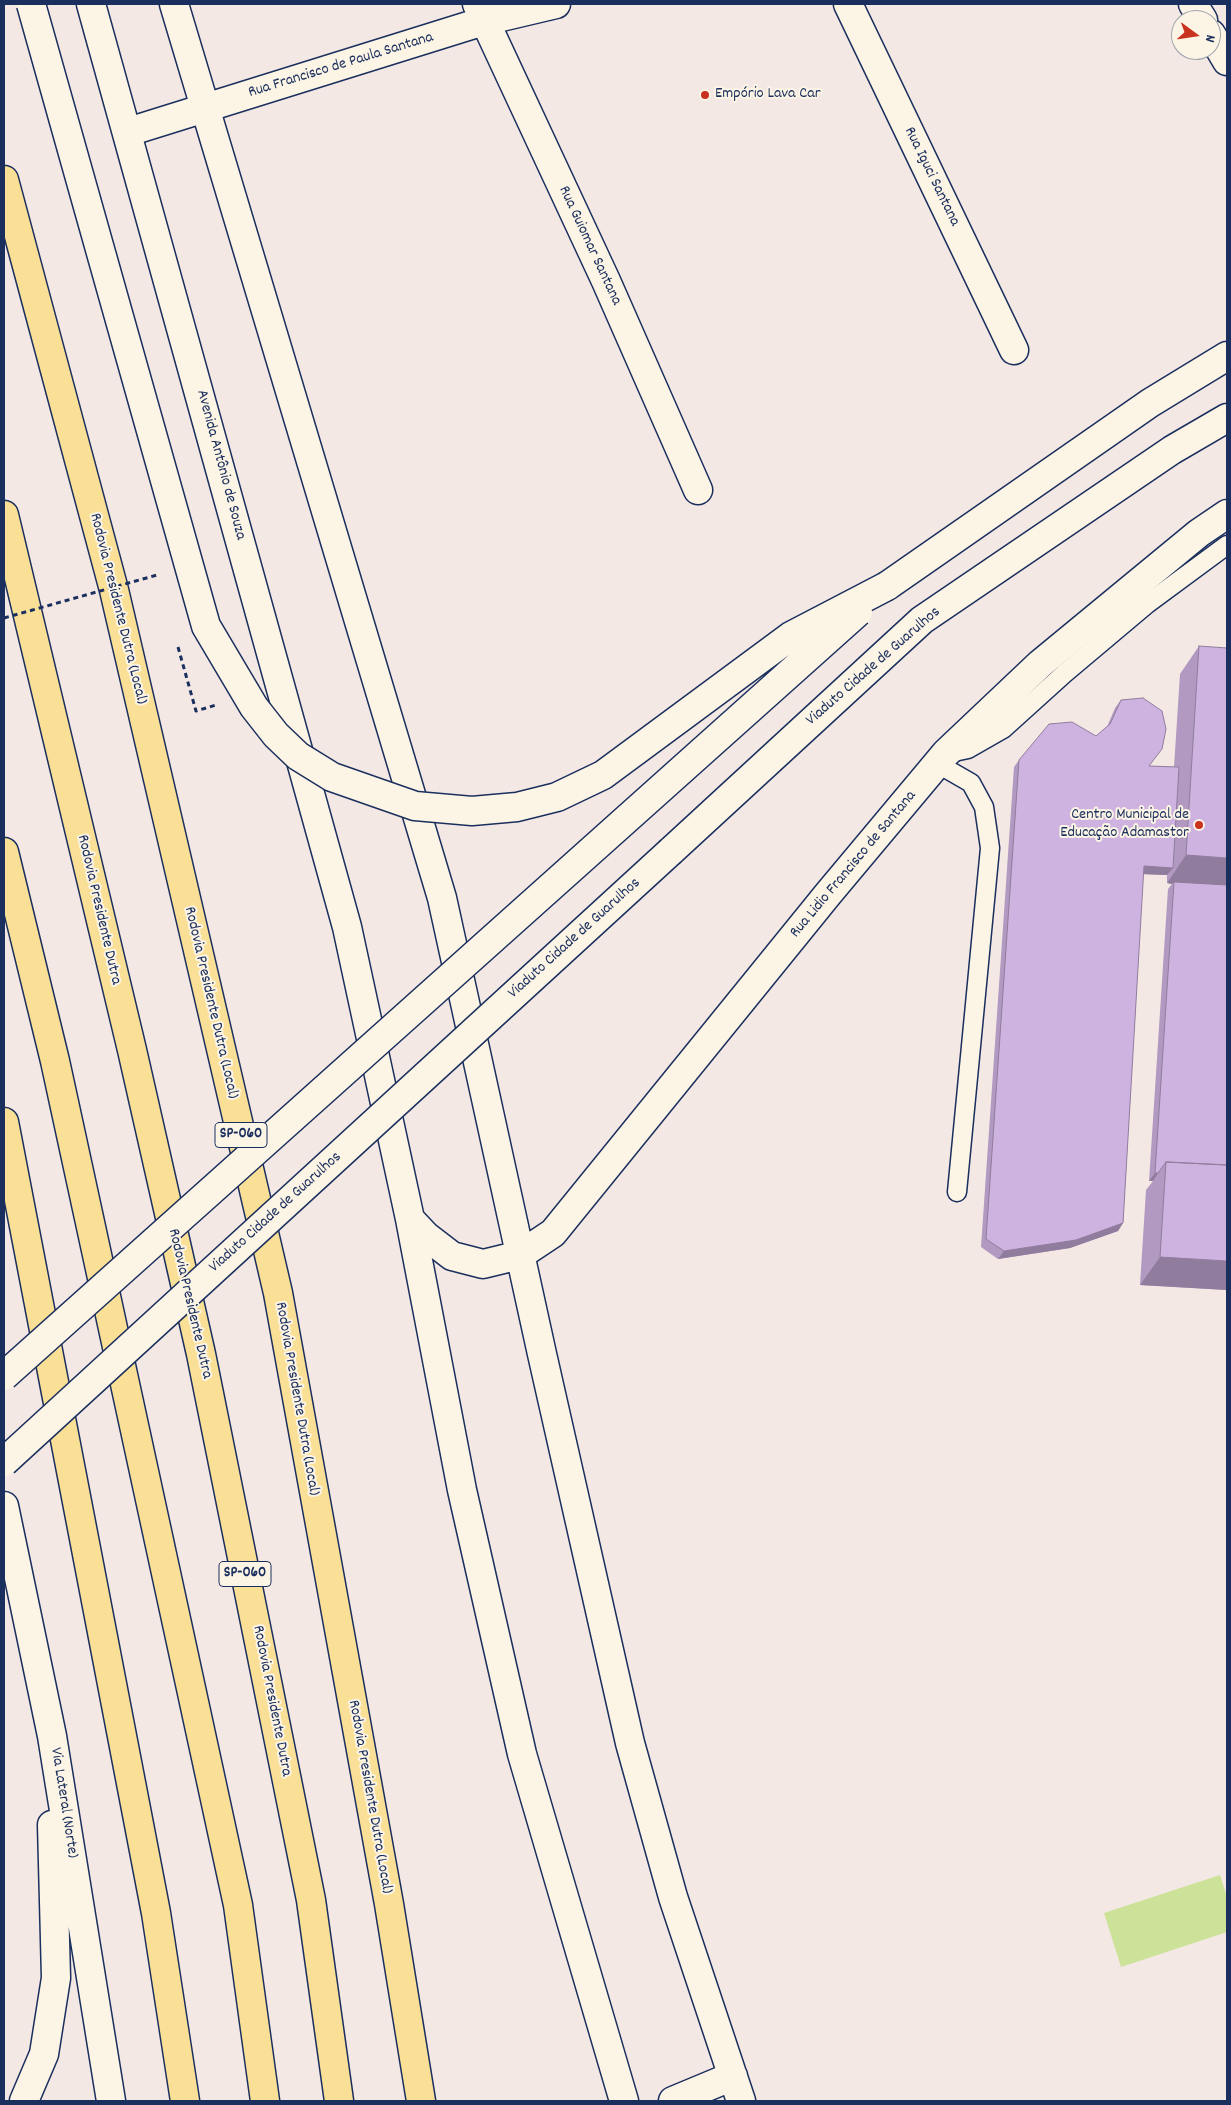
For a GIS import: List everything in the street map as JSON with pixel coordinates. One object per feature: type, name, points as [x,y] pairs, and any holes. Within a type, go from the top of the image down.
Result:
[{"type":"highway","name":"Rodovia Presidente Dutra (Local)","points":[[4,180],[114,590],[278,1293],[389,1904],[422,2101]]},
{"type":"highway","name":"Rodovia Presidente Dutra","points":[[4,515],[134,1059],[201,1354],[311,1900],[339,2101]]},
{"type":"highway","points":[[4,852],[55,1060],[236,1895],[266,2101]]},
{"type":"highway","points":[[4,1122],[156,1913],[185,2101]]},
{"type":"main road","points":[[31,4],[206,626],[254,708],[276,735],[298,756],[332,777],[415,806],[472,811],[517,807],[557,797],[603,775],[791,636],[887,586]]},
{"type":"main road","name":"Avenida Antônio de Souza","points":[[91,4],[347,927],[410,1219],[462,1490],[522,1754],[624,2101]]},
{"type":"main road","points":[[174,4],[442,898],[630,1742],[673,1898],[737,2089],[673,2101]]},
{"type":"main road","name":"Rua Francisco de Paula Santana","points":[[128,132],[205,109],[480,12],[556,4]]},
{"type":"main road","name":"Rua Iguci Santana","points":[[848,4],[1014,350]]},
{"type":"main road","name":"Rua Guiomar Santana","points":[[480,12],[606,281],[698,490]]},
{"type":"main road","points":[[4,1376],[887,586],[1150,403],[1227,356]]},
{"type":"main road","name":"Viaduto Cidade de Guarulhos","points":[[4,1462],[922,620],[1172,450],[1227,418]]},
{"type":"main road","name":"Rua Lidio Francisco de Santana","points":[[520,1255],[553,1233],[828,894],[942,759],[1040,664],[1199,533],[1227,514]]},
{"type":"main road","points":[[410,1219],[426,1236],[452,1256],[482,1264],[520,1255]]},
{"type":"main road","name":"Via Lateral (Norte)","points":[[4,1506],[52,1736],[111,2101]]},
{"type":"main road","points":[[24,2101],[44,2054],[56,1978],[52,1736]]},
{"type":"lane","points":[[956,1192],[990,848],[984,807],[971,783],[942,759],[968,749],[1003,729],[1065,673],[1147,604],[1227,545]]},
{"type":"path","points":[[4,618],[158,575]]},
{"type":"path","points":[[176,639],[196,711]]},
{"type":"green space","points":[[1220,1875],[1227,1897],[1227,1932],[1121,1967],[1104,1913]]},
{"type":"building","points":[[1199,646],[1227,648],[1227,858],[1186,855]]},
{"type":"building","points":[[1143,698],[1162,711],[1166,729],[1162,749],[1149,766],[1179,767],[1173,868],[1144,866],[1123,1223],[1076,1240],[1004,1251],[986,1239],[1019,760],[1049,724],[1072,722],[1096,736],[1110,724],[1121,700]]},
{"type":"building","points":[[1174,882],[1227,885],[1227,1165],[1166,1162],[1158,1173],[1155,1173]]},
{"type":"building","points":[[1166,1162],[1227,1165],[1227,1261],[1160,1257]]},
{"type":"place","name":"Empório Lava Car","points":[[705,95]]},
{"type":"place","name":"Centro Municipal de Educação Adamastor","points":[[1199,825]]}]
